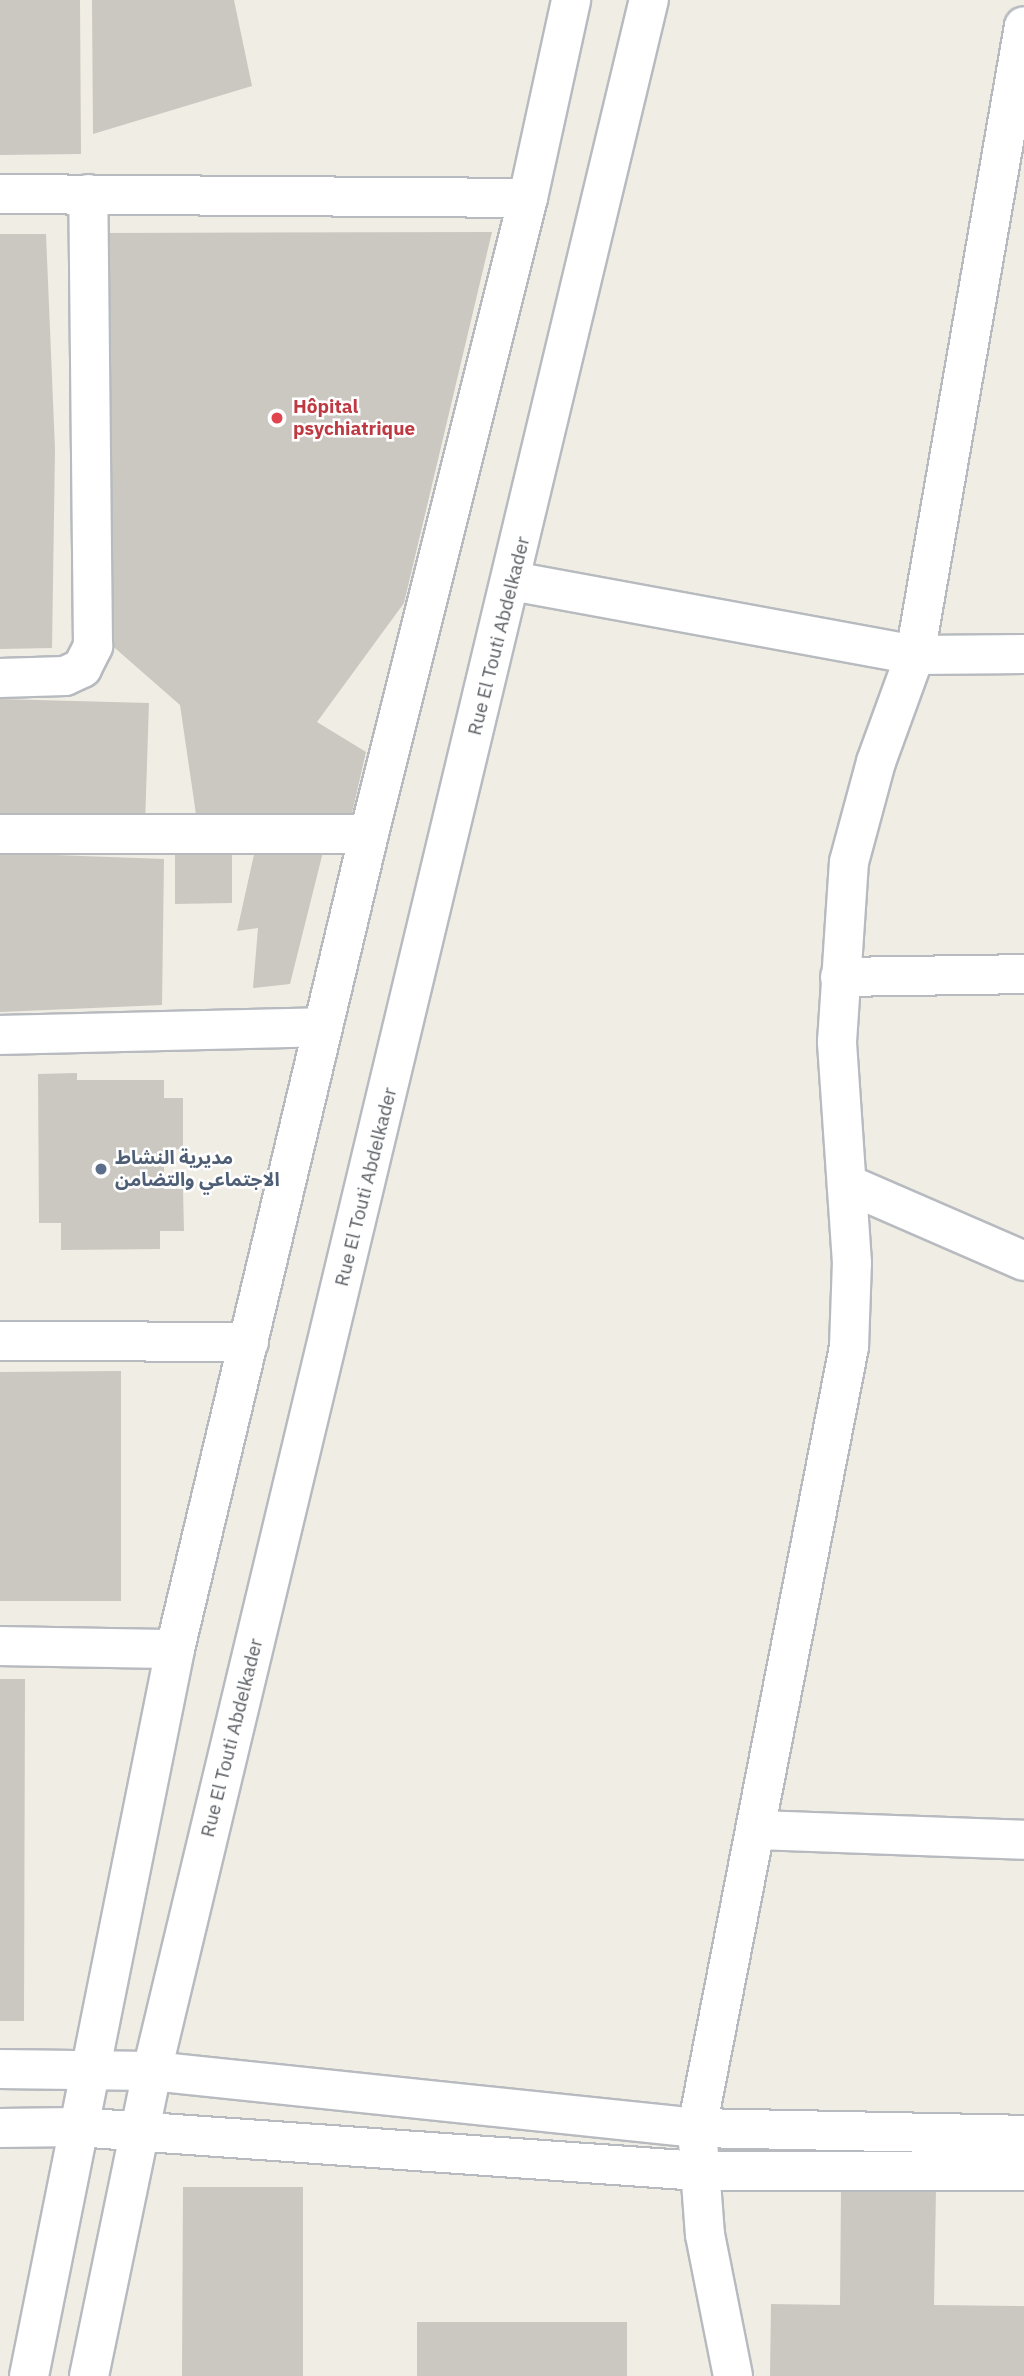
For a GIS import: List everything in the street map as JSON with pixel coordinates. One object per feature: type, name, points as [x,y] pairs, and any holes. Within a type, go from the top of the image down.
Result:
[{"type":"street","points":[[29,2376],[76,2127],[175,1649],[322,1027],[528,198],[571,0]]},
{"type":"street","name":"Rue El Touti Abdelkader","points":[[89,2376],[152,2071],[512,581],[649,0]]},
{"type":"street","points":[[733,2376],[705,2235],[698,2128],[849,1347],[852,1263],[837,1042],[849,862],[876,762],[915,655],[1024,26]]},
{"type":"street","points":[[0,194],[528,198]]},
{"type":"street","points":[[0,678],[65,676],[82,668],[93,646],[89,194]]},
{"type":"street","points":[[512,581],[915,655],[1024,654]]},
{"type":"street","points":[[0,834],[369,834]]},
{"type":"street","points":[[840,977],[1024,974]]},
{"type":"street","points":[[0,1035],[322,1027]]},
{"type":"street","points":[[847,1184],[1024,1261]]},
{"type":"street","points":[[0,1342],[249,1342]]},
{"type":"street","points":[[0,1646],[175,1649]]},
{"type":"street","points":[[757,1830],[1024,1840]]},
{"type":"street","points":[[0,2069],[89,2068],[152,2071],[698,2128],[1024,2135]]},
{"type":"street","points":[[0,2129],[76,2127],[699,2171],[1024,2171]]},
{"type":"building","points":[[0,0],[80,0],[81,154],[0,155]]},
{"type":"building","points":[[92,0],[234,0],[252,86],[93,134]]},
{"type":"building","name":"Hôpital psychiatrique","points":[[492,232],[404,603],[317,722],[366,752],[350,822],[198,828],[180,705],[108,642],[103,233]]},
{"type":"building","points":[[0,234],[46,234],[55,449],[52,648],[0,649]]},
{"type":"building","points":[[0,699],[149,703],[145,824],[0,820]]},
{"type":"building","points":[[326,840],[290,984],[253,988],[258,928],[237,931],[257,841]]},
{"type":"building","points":[[175,852],[232,852],[232,903],[175,904]]},
{"type":"building","points":[[0,853],[164,859],[162,1005],[0,1012]]},
{"type":"building","name":"مديرية النشاط الاجتماعي والتضامن","points":[[77,1073],[77,1080],[164,1080],[164,1098],[183,1098],[183,1149],[164,1150],[164,1189],[183,1189],[184,1231],[160,1231],[160,1249],[61,1250],[61,1223],[39,1223],[38,1074]]},
{"type":"building","points":[[121,1371],[121,1601],[0,1601],[0,1372]]},
{"type":"building","points":[[0,1679],[25,1679],[24,2021],[0,2021]]},
{"type":"building","points":[[183,2187],[303,2187],[303,2376],[182,2376]]},
{"type":"building","points":[[841,2188],[936,2189],[934,2305],[1024,2306],[1024,2376],[770,2376],[771,2304],[840,2305]]},
{"type":"building","points":[[417,2322],[627,2322],[627,2376],[417,2376]]},
{"type":"place","name":"Hôpital psychiatrique","points":[[277,418]]},
{"type":"place","name":"مديرية النشاط الاجتماعي والتضامن","points":[[101,1169]]}]
